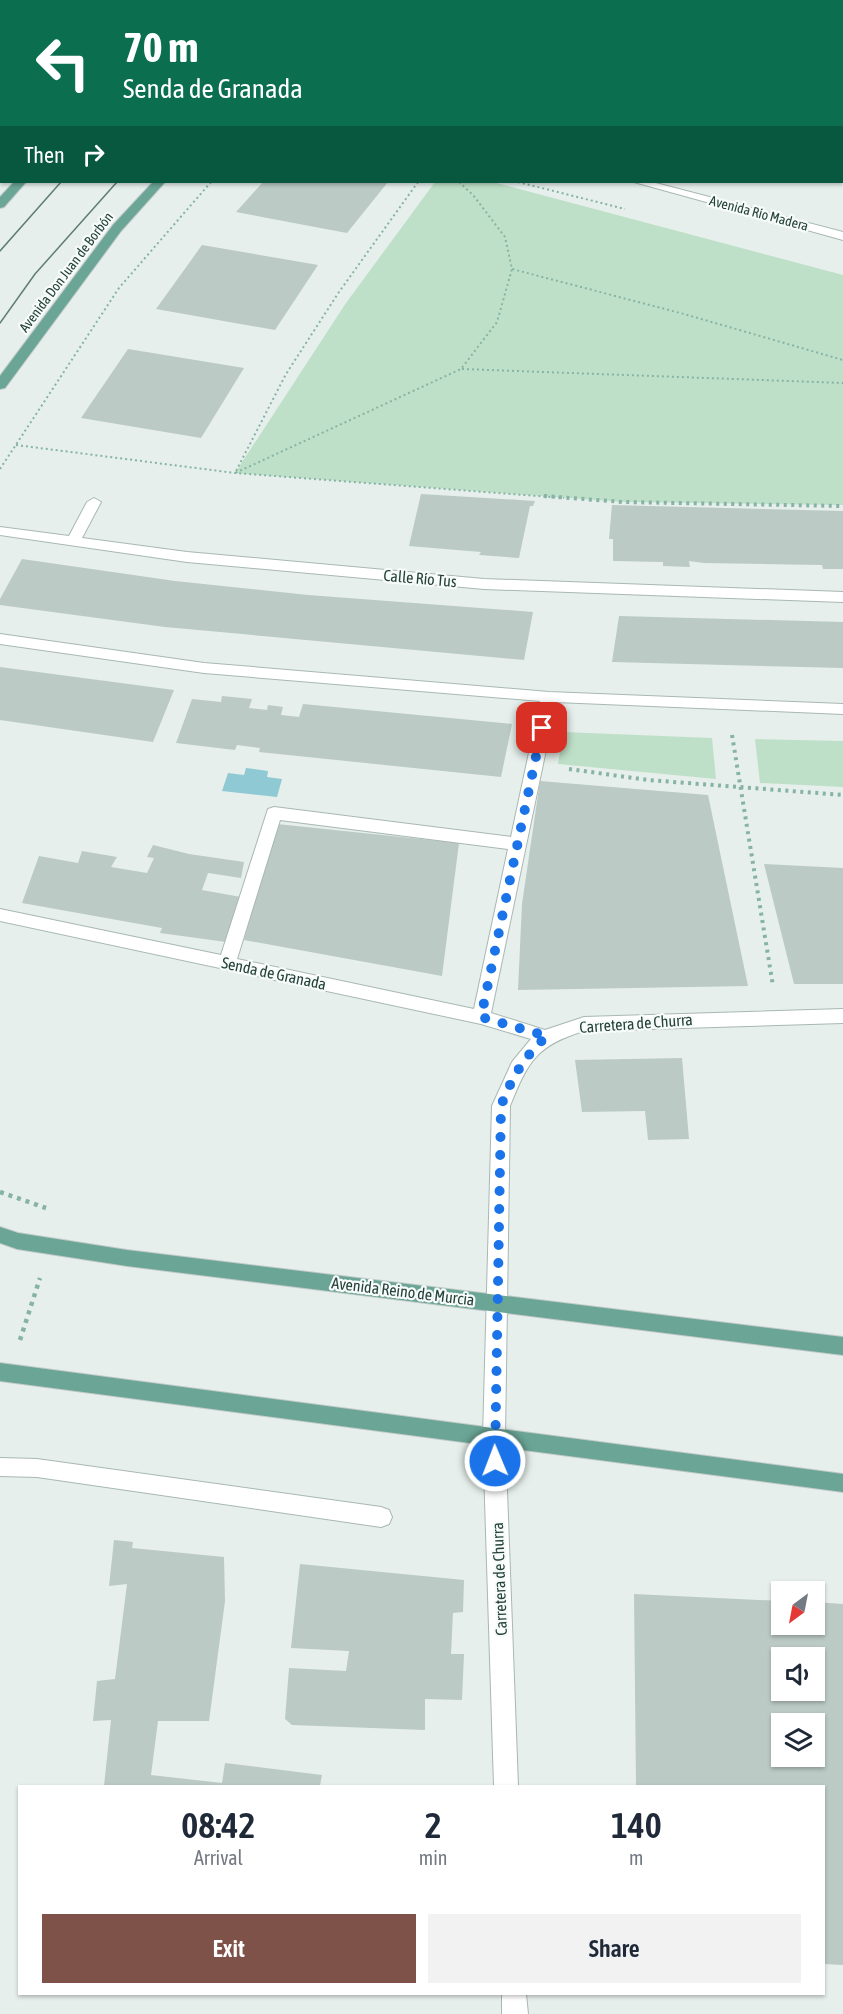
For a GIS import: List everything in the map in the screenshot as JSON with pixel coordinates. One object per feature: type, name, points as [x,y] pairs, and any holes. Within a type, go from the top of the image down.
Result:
[{"type":"main road","points":[[0,204],[19,183]]},
{"type":"main road","name":"Avenida Don Juan de Borbón","points":[[0,385],[117,228],[158,183]]},
{"type":"main road","name":"Avenida Reino de Murcia","points":[[0,1235],[17,1241],[50,1246],[843,1346]]},
{"type":"main road","points":[[5,1373],[843,1483]]},
{"type":"street","name":"Avenida Río Madera","points":[[644,183],[843,236]]},
{"type":"street","points":[[73,542],[94,502]]},
{"type":"street","name":"Calle Río Tus","points":[[0,531],[187,557],[484,584],[843,597]]},
{"type":"street","points":[[0,639],[204,668],[549,696],[843,709]]},
{"type":"street","points":[[481,1017],[549,696]]},
{"type":"street","points":[[226,963],[274,813],[517,844]]},
{"type":"street","name":"Senda de Granada","points":[[0,915],[481,1017],[547,1036]]},
{"type":"street","name":"Carretera de Churra","points":[[507,1785],[494,1437],[501,1106],[512,1079],[527,1054],[547,1036],[584,1024],[778,1016],[843,1016]]},
{"type":"street","points":[[0,1467],[37,1468],[381,1516]]},
{"type":"street","points":[[514,1995],[515,2014]]},
{"type":"path","points":[[0,469],[119,288],[210,183]]},
{"type":"path","points":[[236,472],[286,374],[339,292],[417,183]]},
{"type":"path","points":[[460,183],[473,195],[505,237],[512,269],[496,322],[462,369]]},
{"type":"path","points":[[512,269],[684,314],[843,360]]},
{"type":"path","points":[[236,472],[462,369],[843,383]]},
{"type":"path","points":[[16,445],[236,472],[623,502],[843,506]]},
{"type":"path","points":[[729,704],[739,787],[778,1016]]},
{"type":"path","points":[[534,764],[648,780],[843,795]]},
{"type":"path","points":[[5,1373],[50,1246]]},
{"type":"green space","points":[[434,183],[497,183],[843,275],[843,505],[623,502],[235,473],[346,303]]},
{"type":"green space","points":[[563,732],[712,738],[716,779],[558,764]]},
{"type":"green space","points":[[755,739],[843,741],[843,787],[760,783]]},
{"type":"water","points":[[246,768],[268,771],[267,777],[282,779],[277,797],[222,791],[228,773],[244,775]]},
{"type":"building","points":[[262,183],[387,183],[347,233],[236,212]]},
{"type":"building","points":[[202,245],[318,265],[275,330],[156,309]]},
{"type":"building","points":[[128,349],[244,368],[201,438],[81,418]]},
{"type":"building","points":[[421,494],[535,501],[533,506],[530,506],[519,558],[479,555],[481,552],[409,546]]},
{"type":"building","points":[[612,505],[843,511],[843,569],[823,569],[822,565],[689,561],[690,567],[663,566],[663,562],[613,561],[613,539],[609,539]]},
{"type":"building","points":[[22,559],[175,581],[308,595],[533,612],[524,660],[165,627],[0,605],[0,599]]},
{"type":"building","points":[[619,616],[843,622],[843,668],[612,662]]},
{"type":"building","points":[[0,667],[174,690],[153,742],[0,720]]},
{"type":"building","points":[[222,696],[252,699],[249,708],[267,710],[268,705],[283,707],[281,715],[299,717],[303,704],[512,724],[501,777],[259,752],[260,748],[237,745],[235,750],[176,743],[192,699],[221,702]]},
{"type":"building","points":[[540,781],[708,795],[748,986],[518,990],[522,904]]},
{"type":"building","points":[[277,824],[459,843],[442,976],[244,940]]},
{"type":"building","points":[[153,845],[189,854],[244,862],[241,878],[208,873],[202,890],[241,897],[226,942],[160,933],[162,928],[22,903],[39,856],[78,863],[82,851],[117,857],[111,867],[147,873],[154,858],[147,857]]},
{"type":"building","points":[[764,864],[843,868],[843,984],[794,984]]},
{"type":"building","points":[[682,1058],[689,1139],[648,1140],[645,1111],[582,1112],[575,1060]]},
{"type":"building","points":[[114,1540],[133,1542],[132,1548],[224,1557],[225,1601],[209,1721],[158,1721],[151,1775],[222,1783],[225,1763],[322,1775],[320,1785],[104,1785],[111,1720],[93,1721],[97,1681],[115,1679],[127,1584],[109,1586]]},
{"type":"building","points":[[300,1564],[464,1580],[463,1612],[453,1613],[451,1654],[464,1654],[462,1700],[425,1699],[425,1730],[292,1725],[285,1719],[289,1668],[346,1671],[349,1651],[291,1648]]},
{"type":"building","points":[[634,1594],[771,1600],[771,1635],[825,1635],[825,1603],[843,1604],[843,1965],[825,1964],[825,1785],[636,1785]]},
{"type":"tram line","points":[[0,251],[60,183]]},
{"type":"tram line","points":[[0,323],[35,274],[116,183]]},
{"type":"route","points":[[495,1461],[501,1106],[512,1079],[527,1054],[547,1036],[481,1017],[542,728]]}]
